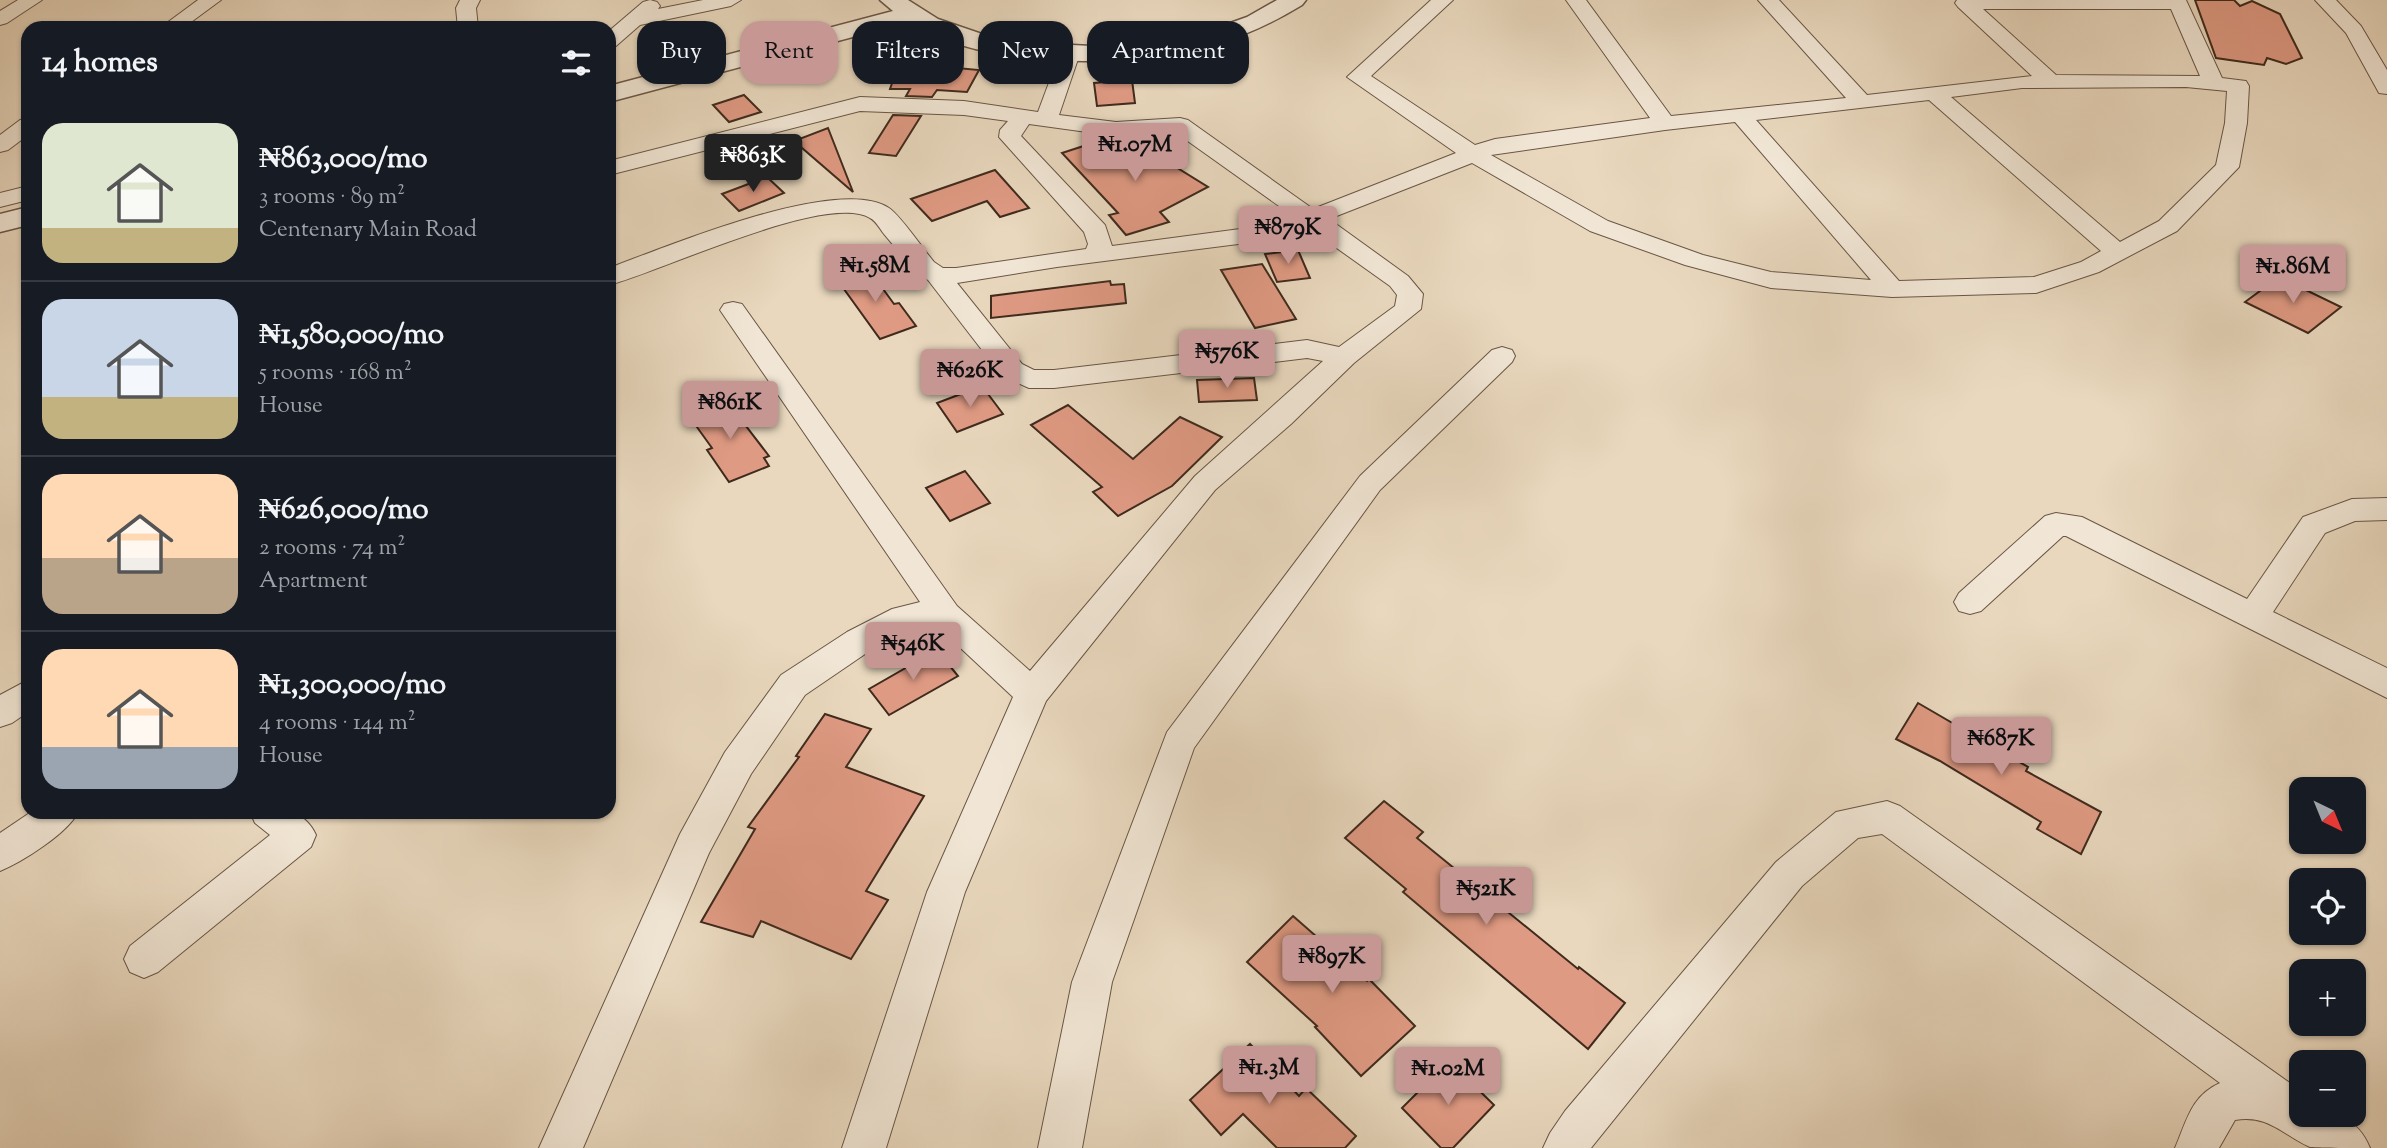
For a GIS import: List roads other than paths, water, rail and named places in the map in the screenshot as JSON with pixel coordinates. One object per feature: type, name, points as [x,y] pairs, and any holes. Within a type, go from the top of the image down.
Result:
[{"type":"street","points":[[0,19],[32,0]]},
{"type":"street","points":[[180,21],[211,0]]},
{"type":"street","points":[[467,21],[466,8],[470,0]]},
{"type":"street","points":[[616,36],[656,0]]},
{"type":"street","points":[[635,20],[731,0]]},
{"type":"street","points":[[1073,53],[1136,51],[1197,41],[1251,24],[1294,0]]},
{"type":"street","points":[[937,275],[956,276],[1316,222],[1473,154],[1494,146],[1665,122],[1862,103],[2022,82],[2186,81],[2238,86],[2236,123],[2227,167],[2168,226],[2090,267],[2036,285],[1892,289],[1771,280],[1694,260],[1598,226],[1473,154],[1358,77],[1443,0]]},
{"type":"street","points":[[1576,0],[1665,122]]},
{"type":"street","points":[[1768,0],[1862,103]]},
{"type":"street","points":[[2325,0],[2354,30],[2387,88]]},
{"type":"street","points":[[2050,82],[1965,3],[2178,3],[2214,83]]},
{"type":"street","points":[[616,92],[898,5]]},
{"type":"street","points":[[616,75],[898,5],[953,33],[978,39]]},
{"type":"street","points":[[1053,84],[1035,118],[1011,130],[1010,137],[1096,230],[1100,244],[1096,255]]},
{"type":"street","points":[[1933,93],[2118,253]]},
{"type":"street","points":[[616,166],[860,104],[964,108],[1116,129],[1180,125],[1399,281],[1410,294],[1408,309],[1344,357],[1281,417],[1205,483],[1032,693],[946,892],[864,1148]]},
{"type":"street","points":[[1740,115],[1892,289]]},
{"type":"street","points":[[0,145],[21,130]]},
{"type":"street","points":[[0,200],[21,195]]},
{"type":"street","points":[[616,274],[770,219],[857,205],[872,207],[880,213],[925,267],[937,275],[1012,370],[1029,379],[1055,379],[1307,349],[1344,357]]},
{"type":"street","points":[[0,223],[21,218]]},
{"type":"street","points":[[0,237],[21,232]]},
{"type":"street","points":[[733,310],[946,615],[1032,693]]},
{"type":"street","points":[[1060,1148],[1092,982],[1179,742],[1370,483],[1502,356]]},
{"type":"street","points":[[2254,615],[2314,525],[2352,510],[2387,509]]},
{"type":"street","points":[[1970,602],[2056,524],[2071,525],[2387,684]]},
{"type":"street","points":[[561,1148],[692,846],[737,762],[793,685],[859,641],[903,618],[926,613],[946,615]]},
{"type":"street","points":[[0,713],[21,699]]},
{"type":"street","points":[[1565,1148],[1580,1126],[1789,874],[1849,824],[1887,817],[2348,1148]]},
{"type":"street","points":[[0,854],[50,819]]},
{"type":"street","points":[[144,959],[298,835],[277,819]]},
{"type":"street","points":[[2197,1148],[2218,1106],[2241,1096],[2286,1106]]}]
